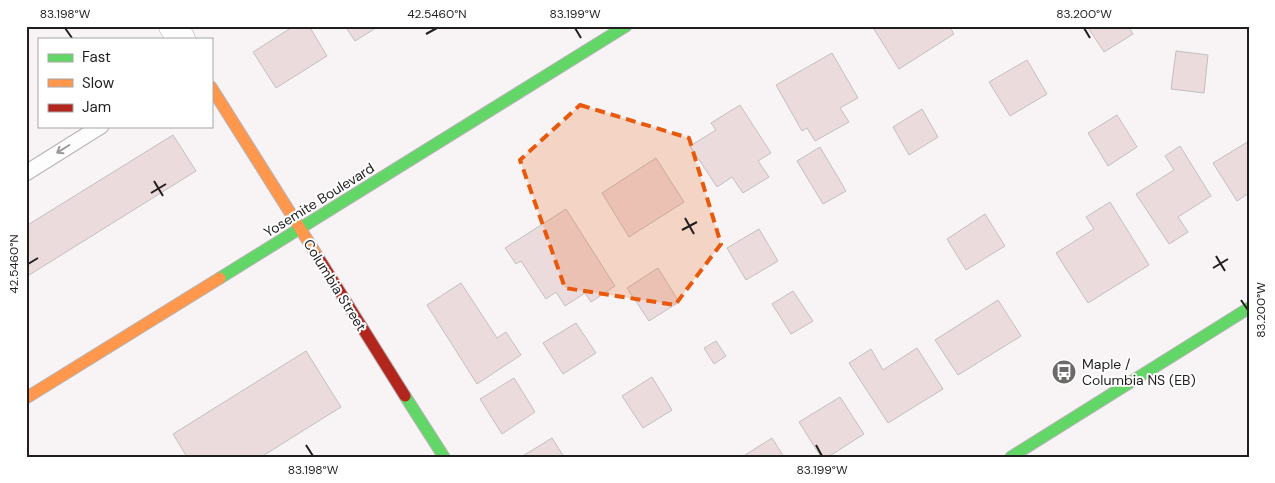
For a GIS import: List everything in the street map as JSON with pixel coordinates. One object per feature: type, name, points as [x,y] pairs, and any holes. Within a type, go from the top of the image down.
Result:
[{"type":"street","points":[[173,26],[180,38]]},
{"type":"street","name":"Yosemite Boulevard","points":[[26,398],[300,230],[626,26]]},
{"type":"street","name":"Columbia Street","points":[[212,89],[444,457]]},
{"type":"street","points":[[1011,457],[1249,308]]},
{"type":"lane","points":[[26,172],[98,128]]},
{"type":"highlighted area","points":[[580,105],[689,138],[721,244],[675,305],[565,288],[520,160]]},
{"type":"building","points":[[294,26],[309,26],[327,56],[276,88],[253,52]]},
{"type":"building","points":[[345,26],[379,26],[355,41]]},
{"type":"building","points":[[872,26],[949,26],[954,34],[899,69]]},
{"type":"building","points":[[1087,26],[1128,26],[1133,34],[1104,52]]},
{"type":"building","points":[[1176,51],[1208,55],[1204,93],[1171,89]]},
{"type":"building","points":[[832,53],[858,98],[840,108],[849,122],[815,141],[807,128],[802,131],[776,85]]},
{"type":"building","points":[[1027,60],[1047,94],[1010,116],[989,82]]},
{"type":"building","points":[[740,105],[771,153],[758,161],[769,177],[743,193],[732,177],[717,187],[690,146],[716,130],[711,123]]},
{"type":"building","points":[[922,109],[938,137],[909,155],[893,127]]},
{"type":"building","points":[[1117,115],[1137,147],[1108,166],[1088,133]]},
{"type":"building","points":[[173,135],[196,171],[26,277],[26,226]]},
{"type":"building","points":[[1249,141],[1249,193],[1237,201],[1213,163]]},
{"type":"building","points":[[1180,146],[1211,196],[1178,217],[1188,232],[1169,244],[1136,194],[1174,170],[1165,156]]},
{"type":"building","points":[[820,147],[846,191],[823,204],[797,161]]},
{"type":"building","points":[[656,158],[684,202],[629,237],[602,193]]},
{"type":"building","points":[[1110,202],[1149,265],[1088,303],[1056,253],[1094,229],[1086,217]]},
{"type":"building","points":[[566,209],[615,286],[591,302],[585,293],[565,306],[556,292],[546,299],[521,261],[516,264],[505,248]]},
{"type":"building","points":[[985,214],[1005,246],[966,270],[947,239]]},
{"type":"building","points":[[759,229],[778,261],[746,280],[727,248]]},
{"type":"building","points":[[658,268],[679,302],[649,321],[627,288]]},
{"type":"building","points":[[461,283],[497,338],[506,332],[521,355],[477,384],[427,305]]},
{"type":"building","points":[[793,291],[813,321],[791,334],[772,304]]},
{"type":"building","points":[[998,300],[1021,336],[958,375],[935,340]]},
{"type":"building","points":[[576,323],[596,353],[563,374],[543,343]]},
{"type":"building","points":[[716,341],[726,356],[714,364],[704,348]]},
{"type":"building","points":[[917,348],[943,389],[888,423],[849,363],[871,349],[883,370]]},
{"type":"building","points":[[306,351],[341,407],[261,457],[187,457],[173,434]]},
{"type":"building","points":[[652,377],[672,410],[643,428],[622,396]]},
{"type":"building","points":[[514,378],[535,412],[502,434],[480,399]]},
{"type":"building","points":[[840,397],[864,434],[828,457],[821,457],[799,422]]},
{"type":"building","points":[[552,438],[564,457],[521,457]]},
{"type":"building","points":[[772,438],[784,457],[742,457]]},
{"type":"traffic: fast","points":[[220,278],[626,26]]},
{"type":"traffic: fast","points":[[1011,457],[1249,308]]},
{"type":"traffic: fast","points":[[405,396],[444,457]]},
{"type":"traffic: slow","points":[[212,89],[318,257]]},
{"type":"traffic: slow","points":[[26,398],[220,278]]},
{"type":"traffic: jam","points":[[318,257],[405,396]]},
{"type":"place","name":"Maple / Columbia NS (EB)","points":[[1064,372]]}]
